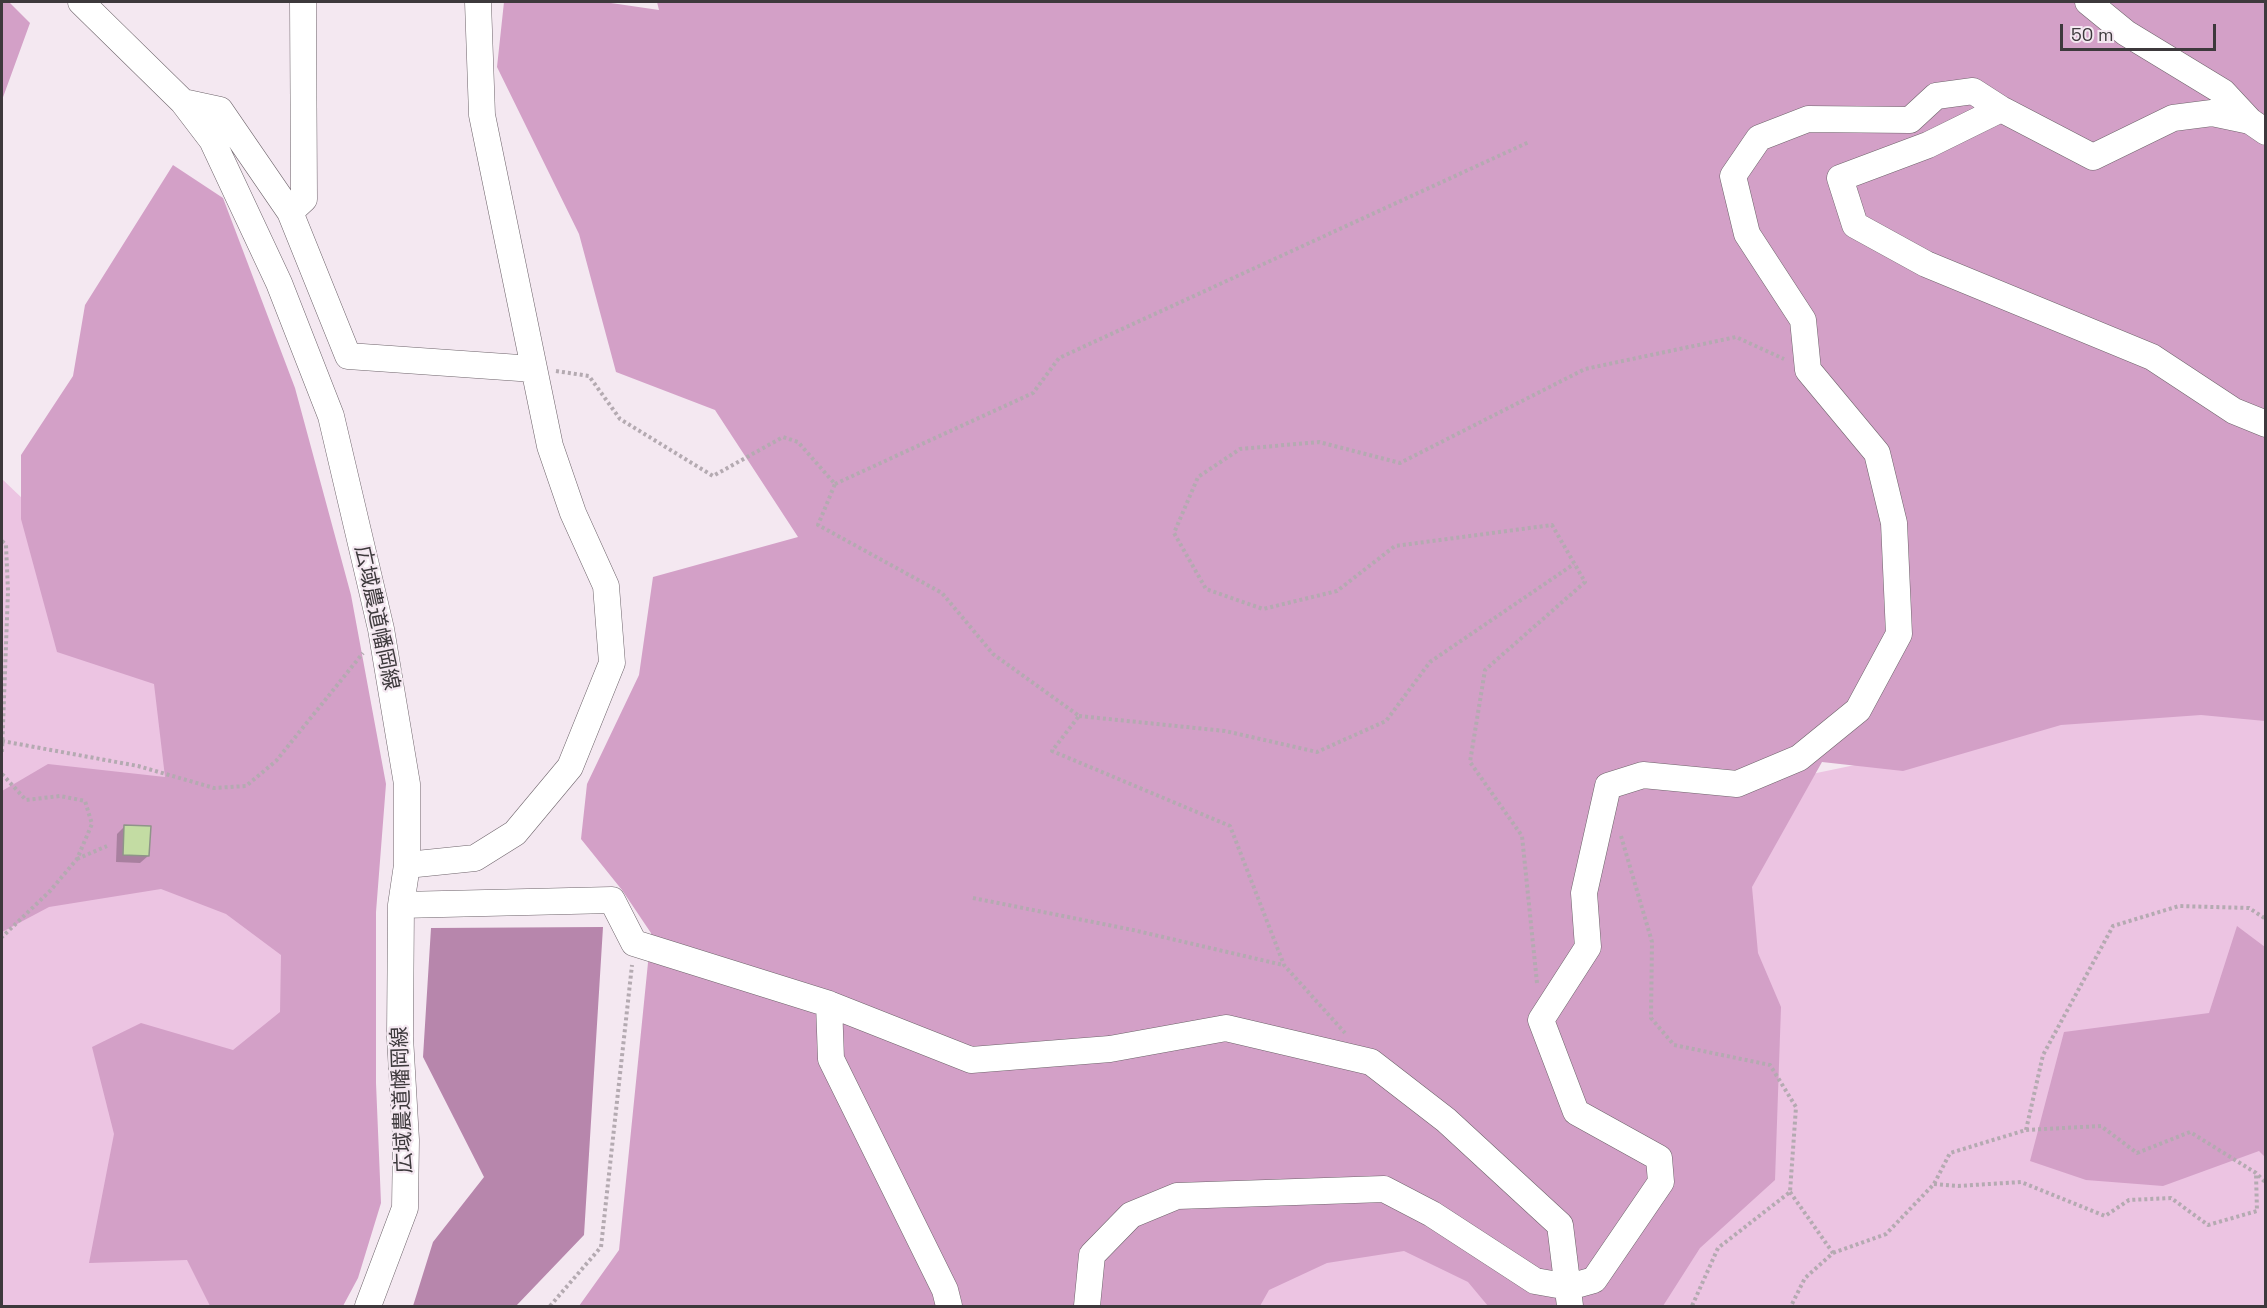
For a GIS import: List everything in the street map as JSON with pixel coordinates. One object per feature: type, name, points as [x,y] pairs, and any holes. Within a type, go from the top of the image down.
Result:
[{"type":"street","name":"広域農道幡岡線","points":[[81,2],[183,102],[212,140],[279,283],[331,416],[381,629],[407,784],[407,865],[401,905],[400,1037],[406,1140],[405,1208],[368,1306]]},
{"type":"street","points":[[290,212],[303,199],[303,2]]},
{"type":"street","points":[[407,865],[475,858],[515,833],[570,767],[612,663],[606,586],[573,513],[550,446],[482,115],[478,2]]},
{"type":"street","points":[[2088,2],[2126,33],[2223,92],[2258,126]]},
{"type":"street","points":[[1570,1297],[1594,1281],[1661,1182],[1659,1158],[1576,1112],[1541,1020],[1588,947],[1584,893],[1608,786],[1643,775],[1737,784],[1799,758],[1858,710],[1899,634],[1894,523],[1877,453],[1808,370],[1803,320],[1747,234],[1733,176],[1759,138],[1808,119],[1910,120],[1936,96],[1973,91],[2001,109],[2093,157],[2173,118],[2212,113],[2258,126]]},
{"type":"street","points":[[183,102],[220,110],[290,212],[348,356],[534,369]]},
{"type":"street","points":[[2001,109],[1928,145],[1840,178],[1855,225],[1926,264],[2152,357],[2234,411],[2265,424]]},
{"type":"street","points":[[401,905],[612,900],[634,943],[829,1004],[971,1060],[1110,1048],[1226,1028],[1371,1062],[1446,1120],[1560,1225],[1570,1297]]},
{"type":"street","points":[[829,1004],[831,1059],[945,1290],[949,1306]]},
{"type":"street","points":[[1087,1306],[1092,1255],[1131,1215],[1177,1196],[1384,1189],[1432,1214],[1535,1281],[1570,1297]]},
{"type":"path","points":[[1529,142],[1059,358],[1033,393],[835,484],[818,525],[942,594],[993,654],[1079,716],[1225,732],[1317,752],[1386,721],[1430,662],[1574,564]]},
{"type":"path","points":[[1537,985],[1522,836],[1470,762],[1485,670],[1585,582],[1552,525],[1395,546],[1337,591],[1263,609],[1206,589],[1174,533],[1198,477],[1240,448],[1319,442],[1400,463],[1585,369],[1736,337],[1808,370]]},
{"type":"path","points":[[534,369],[589,376],[620,419],[713,476],[783,437],[798,442],[835,484]]},
{"type":"path","points":[[2,541],[6,545],[8,591],[2,753]]},
{"type":"path","points":[[3,742],[138,766],[214,788],[246,786],[276,761],[381,629]]},
{"type":"path","points":[[1079,716],[1052,752],[1230,826],[1284,965],[1347,1035]]},
{"type":"path","points":[[2,774],[26,800],[60,796],[86,801],[93,824],[77,859],[50,891],[2,937]]},
{"type":"path","points":[[1619,829],[1652,942],[1651,1018],[1674,1045],[1770,1065],[1796,1107],[1790,1192],[1833,1253]]},
{"type":"path","points":[[77,859],[107,846]]},
{"type":"path","points":[[973,898],[1133,930],[1284,965]]},
{"type":"path","points":[[2026,1130],[2043,1055],[2113,926],[2179,906],[2249,908],[2265,919]]},
{"type":"path","points":[[550,1306],[601,1246],[634,943]]},
{"type":"path","points":[[1791,1306],[1805,1278],[1833,1253],[1886,1234],[1934,1184],[1950,1153],[2026,1130],[2101,1126],[2137,1153],[2190,1132],[2256,1173],[2265,1183]]},
{"type":"path","points":[[1934,1184],[1958,1186],[2021,1182],[2105,1216],[2129,1200],[2171,1198],[2208,1225],[2258,1211],[2256,1173]]},
{"type":"path","points":[[1692,1306],[1718,1248],[1790,1192]]},
{"type":"shaded area","points":[[2,2],[9,2],[30,23],[2,100]]},
{"type":"shaded area","points":[[504,2],[604,2],[659,10],[657,2],[2265,2],[2265,721],[2201,715],[2061,725],[1903,771],[1822,762],[1752,887],[1758,953],[1781,1007],[1775,1180],[1700,1248],[1663,1306],[1488,1306],[1468,1282],[1404,1251],[1327,1263],[1269,1290],[1260,1306],[579,1306],[619,1250],[651,933],[622,890],[581,839],[587,784],[639,675],[653,577],[798,537],[715,410],[616,372],[579,234],[497,67]]},
{"type":"shaded area","points":[[173,165],[223,198],[295,388],[351,595],[386,784],[376,912],[376,1083],[381,1203],[358,1278],[343,1306],[210,1306],[187,1260],[89,1263],[114,1134],[92,1047],[141,1023],[233,1050],[280,1012],[281,955],[226,914],[161,889],[49,907],[2,932],[2,791],[48,764],[165,777],[154,684],[57,652],[21,519],[21,455],[73,376],[85,305]]},
{"type":"shaded area","points":[[2,479],[44,519],[175,674],[295,935],[233,1306],[2,1306]]},
{"type":"shaded area","points":[[2265,697],[2265,1306],[1630,1306],[1727,872],[1783,780],[1903,755],[2059,699]]},
{"type":"shaded area","points":[[2237,926],[2265,947],[2265,1157],[2259,1151],[2163,1186],[2086,1180],[2030,1161],[2064,1032],[2209,1013]]},
{"type":"shaded area","points":[[603,927],[584,1235],[516,1306],[413,1306],[433,1242],[484,1177],[423,1057],[431,928]]},
{"type":"shaded area","points":[[1410,1230],[1528,1306],[1239,1306],[1269,1255]]},
{"type":"building","points":[[124,825],[151,826],[149,856],[123,855]]}]
